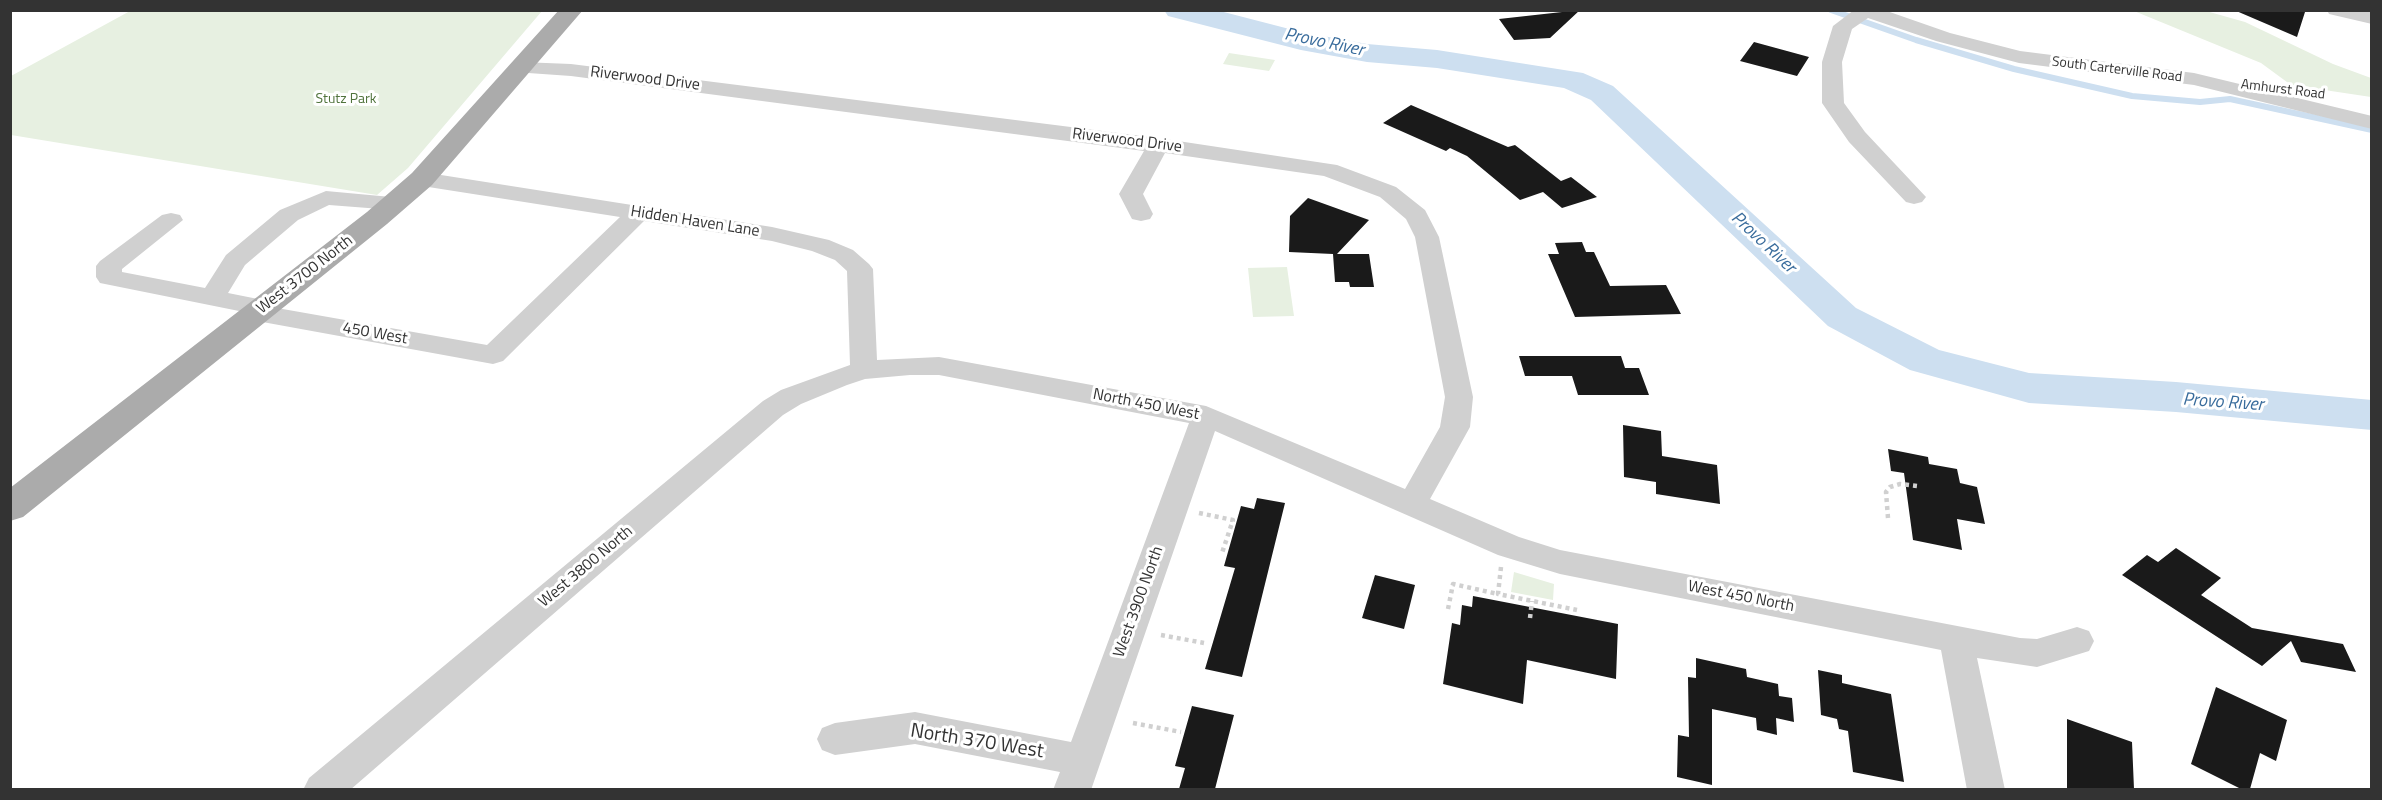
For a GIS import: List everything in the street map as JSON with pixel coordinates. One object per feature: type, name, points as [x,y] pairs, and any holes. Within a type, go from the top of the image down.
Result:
[{"type":"main road","name":"West 3700 North","points":[[16,499],[260,310],[422,179],[572,10]]},
{"type":"street","points":[[2336,10],[2372,18]]},
{"type":"street","points":[[1865,11],[1843,26],[1832,62],[1833,103],[1857,137],[1914,197]]},
{"type":"street","name":"South Carterville Road","points":[[1865,11],[1943,37],[2019,57],[2194,79],[2372,123]]},
{"type":"street","name":"Riverwood Drive","points":[[521,68],[572,70],[1158,145],[1329,170],[1388,192],[1416,215],[1427,237],[1459,409],[1455,427],[1412,504]]},
{"type":"street","name":"Amhurst Road","points":[[2194,79],[2256,85],[2372,102]]},
{"type":"street","points":[[1141,214],[1131,194],[1158,145]]},
{"type":"street","name":"Hidden Haven Lane","points":[[422,179],[772,234],[820,245],[844,255],[860,269],[864,370]]},
{"type":"street","points":[[212,298],[222,279],[243,252],[289,215],[304,207],[326,198],[394,203]]},
{"type":"street","name":"450 West","points":[[171,220],[109,266],[109,277],[260,310],[493,355],[638,213]]},
{"type":"street","name":"North 450 West","points":[[864,370],[939,366],[1206,416],[1412,504]]},
{"type":"street","name":"West 3800 North","points":[[322,789],[773,408],[821,383],[864,370]]},
{"type":"street","name":"West 3900 North","points":[[1077,775],[1206,416]]},
{"type":"street","name":"West 450 North","points":[[1412,504],[1509,546],[1560,562],[2020,652],[2037,652],[2077,641]]},
{"type":"street","points":[[1956,639],[1986,789]]},
{"type":"street","name":"North 370 West","points":[[836,740],[915,728],[1077,775]]},
{"type":"path","points":[[1888,518],[1886,492],[1890,487],[1900,484],[1917,486]]},
{"type":"path","points":[[1199,513],[1233,519],[1222,553]]},
{"type":"path","points":[[1498,594],[1502,563]]},
{"type":"path","points":[[1448,609],[1453,584],[1577,610]]},
{"type":"path","points":[[1530,618],[1532,601]]},
{"type":"path","points":[[1161,635],[1204,643]]},
{"type":"path","points":[[1133,723],[1181,732]]},
{"type":"green space","name":"Stutz Park","points":[[130,11],[542,11],[408,168],[377,195],[11,135],[11,76]]},
{"type":"green space","points":[[2134,11],[2206,11],[2245,22],[2333,64],[2371,78],[2371,97],[2291,85],[2261,63]]},
{"type":"green space","points":[[1229,53],[1275,60],[1269,71],[1223,64]]},
{"type":"green space","points":[[1287,267],[1294,316],[1253,317],[1248,268]]},
{"type":"green space","points":[[1514,572],[1554,584],[1553,600],[1511,592]]},
{"type":"building","points":[[1580,10],[1550,38],[1514,40],[1499,19]]},
{"type":"building","points":[[2234,10],[2281,10],[2305,12],[2297,37]]},
{"type":"building","points":[[1754,42],[1809,57],[1797,76],[1740,61]]},
{"type":"building","points":[[1411,105],[1508,147],[1515,145],[1561,181],[1571,177],[1597,197],[1562,208],[1543,192],[1520,200],[1467,156],[1450,148],[1446,151],[1383,123]]},
{"type":"building","points":[[1308,198],[1369,220],[1337,254],[1369,254],[1374,287],[1350,287],[1349,282],[1335,282],[1333,254],[1289,252],[1290,216]]},
{"type":"building","points":[[1582,242],[1586,252],[1594,252],[1610,286],[1666,285],[1681,314],[1575,317],[1548,254],[1559,254],[1555,243]]},
{"type":"building","points":[[1519,356],[1621,356],[1625,368],[1639,368],[1649,395],[1578,395],[1572,376],[1525,376]]},
{"type":"building","points":[[1623,425],[1661,431],[1662,456],[1717,465],[1720,504],[1656,494],[1656,482],[1624,477]]},
{"type":"building","points":[[1888,449],[1928,457],[1929,464],[1957,469],[1960,483],[1977,487],[1985,524],[1957,519],[1962,550],[1913,540],[1904,473],[1891,471]]},
{"type":"building","points":[[1257,498],[1285,503],[1242,677],[1205,669],[1235,568],[1224,566],[1241,506],[1254,509]]},
{"type":"building","points":[[2176,548],[2221,578],[2201,595],[2252,628],[2343,644],[2356,672],[2301,662],[2291,641],[2262,666],[2122,575],[2147,555],[2158,562]]},
{"type":"building","points":[[1375,575],[1415,585],[1404,629],[1362,618]]},
{"type":"building","points":[[1473,596],[1618,624],[1616,679],[1527,660],[1523,704],[1443,684],[1452,623],[1460,625],[1462,605],[1472,607]]},
{"type":"building","points":[[1696,658],[1746,669],[1747,677],[1778,684],[1779,696],[1792,698],[1794,722],[1776,718],[1777,735],[1757,730],[1756,718],[1712,709],[1712,785],[1677,777],[1678,735],[1689,737],[1688,677],[1696,678]]},
{"type":"building","points":[[1818,670],[1842,675],[1842,683],[1891,694],[1904,782],[1853,772],[1848,731],[1839,729],[1837,719],[1821,715]]},
{"type":"building","points":[[2216,687],[2287,720],[2276,761],[2260,753],[2250,789],[2241,789],[2191,764]]},
{"type":"building","points":[[1192,706],[1234,715],[1215,789],[1179,789],[1185,768],[1175,766]]},
{"type":"building","points":[[2067,719],[2132,742],[2134,789],[2067,789]]},
{"type":"waterway","name":"Provo River","points":[[1178,10],[1301,41],[1367,53],[1437,59],[1572,80],[1602,93],[1842,317],[1925,360],[2029,388],[2176,397],[2372,415]]},
{"type":"waterway","points":[[1831,10],[1916,40],[2014,69],[2132,96],[2200,102],[2230,99],[2372,130]]}]
